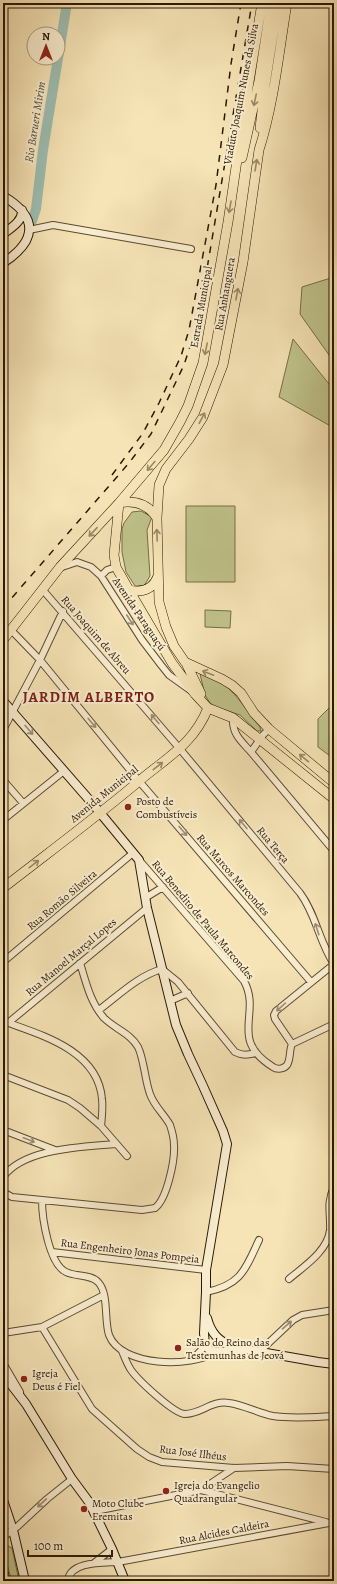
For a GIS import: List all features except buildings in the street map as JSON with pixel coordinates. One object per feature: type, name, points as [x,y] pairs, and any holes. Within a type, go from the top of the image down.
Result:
[{"type":"main road","name":"Estrada Municipal","points":[[3,640],[60,567],[119,503],[164,450],[180,422],[198,382],[208,341],[262,3]]},
{"type":"main road","name":"Viaduto Joaquim Nunes da Silva","points":[[233,188],[246,144],[259,80],[271,3]]},
{"type":"main road","name":"Viaduto Joaquim Nunes da Silva","points":[[259,150],[263,98],[278,3]]},
{"type":"main road","name":"Rua Anhanguera","points":[[208,708],[185,662],[174,646],[163,619],[159,602],[157,518],[158,495],[163,475],[203,417],[223,365],[244,256],[259,150],[264,134],[273,90],[287,3]]},
{"type":"main road","points":[[3,196],[16,203],[22,210],[28,220],[29,230],[26,240],[19,249],[3,263]]},
{"type":"main road","points":[[3,234],[18,221],[22,214],[22,210]]},
{"type":"main road","points":[[157,518],[152,511],[142,504],[128,502],[119,503],[114,549],[116,567],[128,590],[172,663],[195,694],[208,708],[233,718],[334,799]]},
{"type":"main road","points":[[128,590],[136,592],[146,590],[156,582],[159,574]]},
{"type":"main road","points":[[185,662],[232,685],[241,693],[254,713],[269,729],[334,783]]},
{"type":"main road","points":[[3,701],[139,860],[147,908],[170,1001],[181,1038],[223,1131],[227,1144],[206,1270],[204,1325],[205,1346],[216,1352],[240,1350],[334,1364]]},
{"type":"main road","name":"Avenida Municipal","points":[[3,888],[180,749],[194,734],[203,721],[208,708]]},
{"type":"main road","points":[[205,1313],[211,1331],[219,1340],[240,1350]]},
{"type":"main road","points":[[205,1346],[210,1340],[219,1340]]},
{"type":"main road","points":[[216,1352],[219,1340]]},
{"type":"main road","points":[[3,1374],[26,1404],[72,1479],[95,1511],[126,1581]]},
{"type":"main road","points":[[3,1500],[13,1530],[25,1581]]},
{"type":"main road","points":[[3,1571],[6,1581]]},
{"type":"street","points":[[29,230],[53,225],[191,249]]},
{"type":"street","name":"Avenida Paraguaçú","points":[[60,567],[77,562],[91,567],[101,576],[142,640],[169,675],[195,694]]},
{"type":"street","points":[[101,576],[107,570],[116,567]]},
{"type":"street","name":"Rua Joaquim de Abreu","points":[[42,589],[63,611],[180,749]]},
{"type":"street","points":[[3,730],[40,660],[63,611]]},
{"type":"street","name":"Rua Marcos Marcondes","points":[[11,630],[40,660],[139,781],[311,982]]},
{"type":"street","points":[[142,640],[156,636]]},
{"type":"street","points":[[233,718],[233,725],[237,738],[251,752],[334,851]]},
{"type":"street","points":[[251,752],[265,732],[269,729]]},
{"type":"street","name":"Rua Terça","points":[[180,749],[307,903],[321,940],[334,964]]},
{"type":"street","points":[[3,820],[64,771]]},
{"type":"street","points":[[3,780],[23,804]]},
{"type":"street","name":"Rua Romão Silveira","points":[[3,962],[133,853]]},
{"type":"street","name":"Rua Benedito de Paula Marcondes","points":[[139,860],[244,981],[250,995],[248,1033],[256,1053],[274,1068],[282,1068],[287,1064],[292,1044]]},
{"type":"street","points":[[145,898],[162,887]]},
{"type":"street","name":"Rua Manoel Marçal Lopes","points":[[6,1022],[147,908]]},
{"type":"street","points":[[3,1192],[12,1197],[147,1210],[158,1206],[163,1198],[171,1169],[174,1145],[169,1124],[154,1105],[150,1096],[139,1049],[133,1039],[104,1018],[88,991],[80,963]]},
{"type":"street","points":[[334,964],[276,1011],[274,1015],[275,1019],[292,1044],[334,1024]]},
{"type":"street","points":[[99,1010],[141,978],[162,969],[178,982],[188,993],[235,1052],[240,1055],[256,1053]]},
{"type":"street","points":[[170,1001],[188,993]]},
{"type":"street","points":[[6,1022],[62,1044],[86,1064],[94,1074],[102,1098],[101,1126]]},
{"type":"street","points":[[3,1075],[68,1100],[101,1126],[115,1144],[122,1149],[127,1156]]},
{"type":"street","points":[[3,1130],[55,1150]]},
{"type":"street","points":[[3,1177],[10,1168],[40,1154],[55,1150],[115,1144]]},
{"type":"street","points":[[289,1279],[316,1255],[328,1237],[330,1230],[329,1200],[334,1187]]},
{"type":"street","points":[[42,1200],[42,1213],[52,1252],[58,1264],[66,1272],[94,1279],[98,1282],[104,1295],[107,1326],[110,1336],[122,1351],[132,1372],[174,1409],[185,1414],[192,1413],[221,1402],[236,1404],[272,1416],[334,1416]]},
{"type":"street","points":[[206,1292],[223,1288],[244,1272],[260,1240]]},
{"type":"street","name":"Rua Engenheiro Jonas Pompeia","points":[[52,1252],[206,1270]]},
{"type":"street","points":[[3,1333],[42,1327],[104,1295]]},
{"type":"street","points":[[259,1352],[293,1320],[302,1315],[334,1310]]},
{"type":"street","name":"Rua José Ilhéus","points":[[42,1327],[92,1409],[137,1449],[149,1457],[162,1462],[234,1468],[287,1466],[334,1469]]},
{"type":"street","points":[[192,1360],[205,1346]]},
{"type":"street","points":[[122,1351],[131,1356],[158,1361],[176,1362],[192,1360],[208,1356],[216,1352]]},
{"type":"street","points":[[3,1363],[15,1381],[26,1404]]},
{"type":"street","points":[[95,1511],[201,1490],[234,1468]]},
{"type":"street","points":[[3,1537],[72,1479]]},
{"type":"street","points":[[201,1490],[332,1522]]},
{"type":"street","points":[[300,1515],[303,1519],[302,1526],[300,1528]]},
{"type":"street","name":"Rua Alcides Caldeira","points":[[94,1563],[118,1562],[332,1522]]},
{"type":"street","points":[[68,1581],[72,1570],[94,1563],[112,1549]]},
{"type":"green space","points":[[334,277],[334,362],[300,314],[302,287]]},
{"type":"green space","points":[[293,339],[333,389],[334,388],[334,428],[279,397]]},
{"type":"green space","points":[[186,506],[235,506],[235,582],[186,582]]},
{"type":"green space","points":[[141,511],[152,517],[147,530],[150,576],[144,586],[135,586],[126,572],[122,552],[122,529],[124,523],[132,512]]},
{"type":"green space","points":[[205,610],[231,611],[230,628],[205,627]]},
{"type":"green space","points":[[200,674],[219,681],[227,687],[241,702],[260,727],[261,731],[257,731],[240,715],[216,707],[210,703],[205,695]]},
{"type":"green space","points":[[332,705],[334,706],[334,759],[318,747],[318,719]]},
{"type":"green space","points":[[6,1545],[12,1548],[19,1581],[12,1581],[3,1551],[4,1546]]},
{"type":"waterway","name":"Rio Barueri Mirim","points":[[32,221],[36,209],[43,150],[67,3]]},
{"type":"railway","points":[[112,475],[143,433],[159,403],[181,356],[189,330],[216,185],[231,64],[241,3]]},
{"type":"railway","points":[[3,608],[129,463],[151,434],[184,365],[198,322],[252,3]]},
{"type":"place","name":"Posto de Combustíveis","points":[[128,807]]},
{"type":"place","name":"Salão do Reino das Testemunhas de Jeová","points":[[178,1348]]},
{"type":"place","name":"Igreja Deus é Fiel","points":[[24,1379]]},
{"type":"place","name":"Igreja do Evangelio Quadrangular","points":[[166,1491]]},
{"type":"place","name":"Moto Clube Eremitas","points":[[84,1509]]},
{"type":"district","name":"JARDIM ALBERTO","points":[[89,697]]}]
